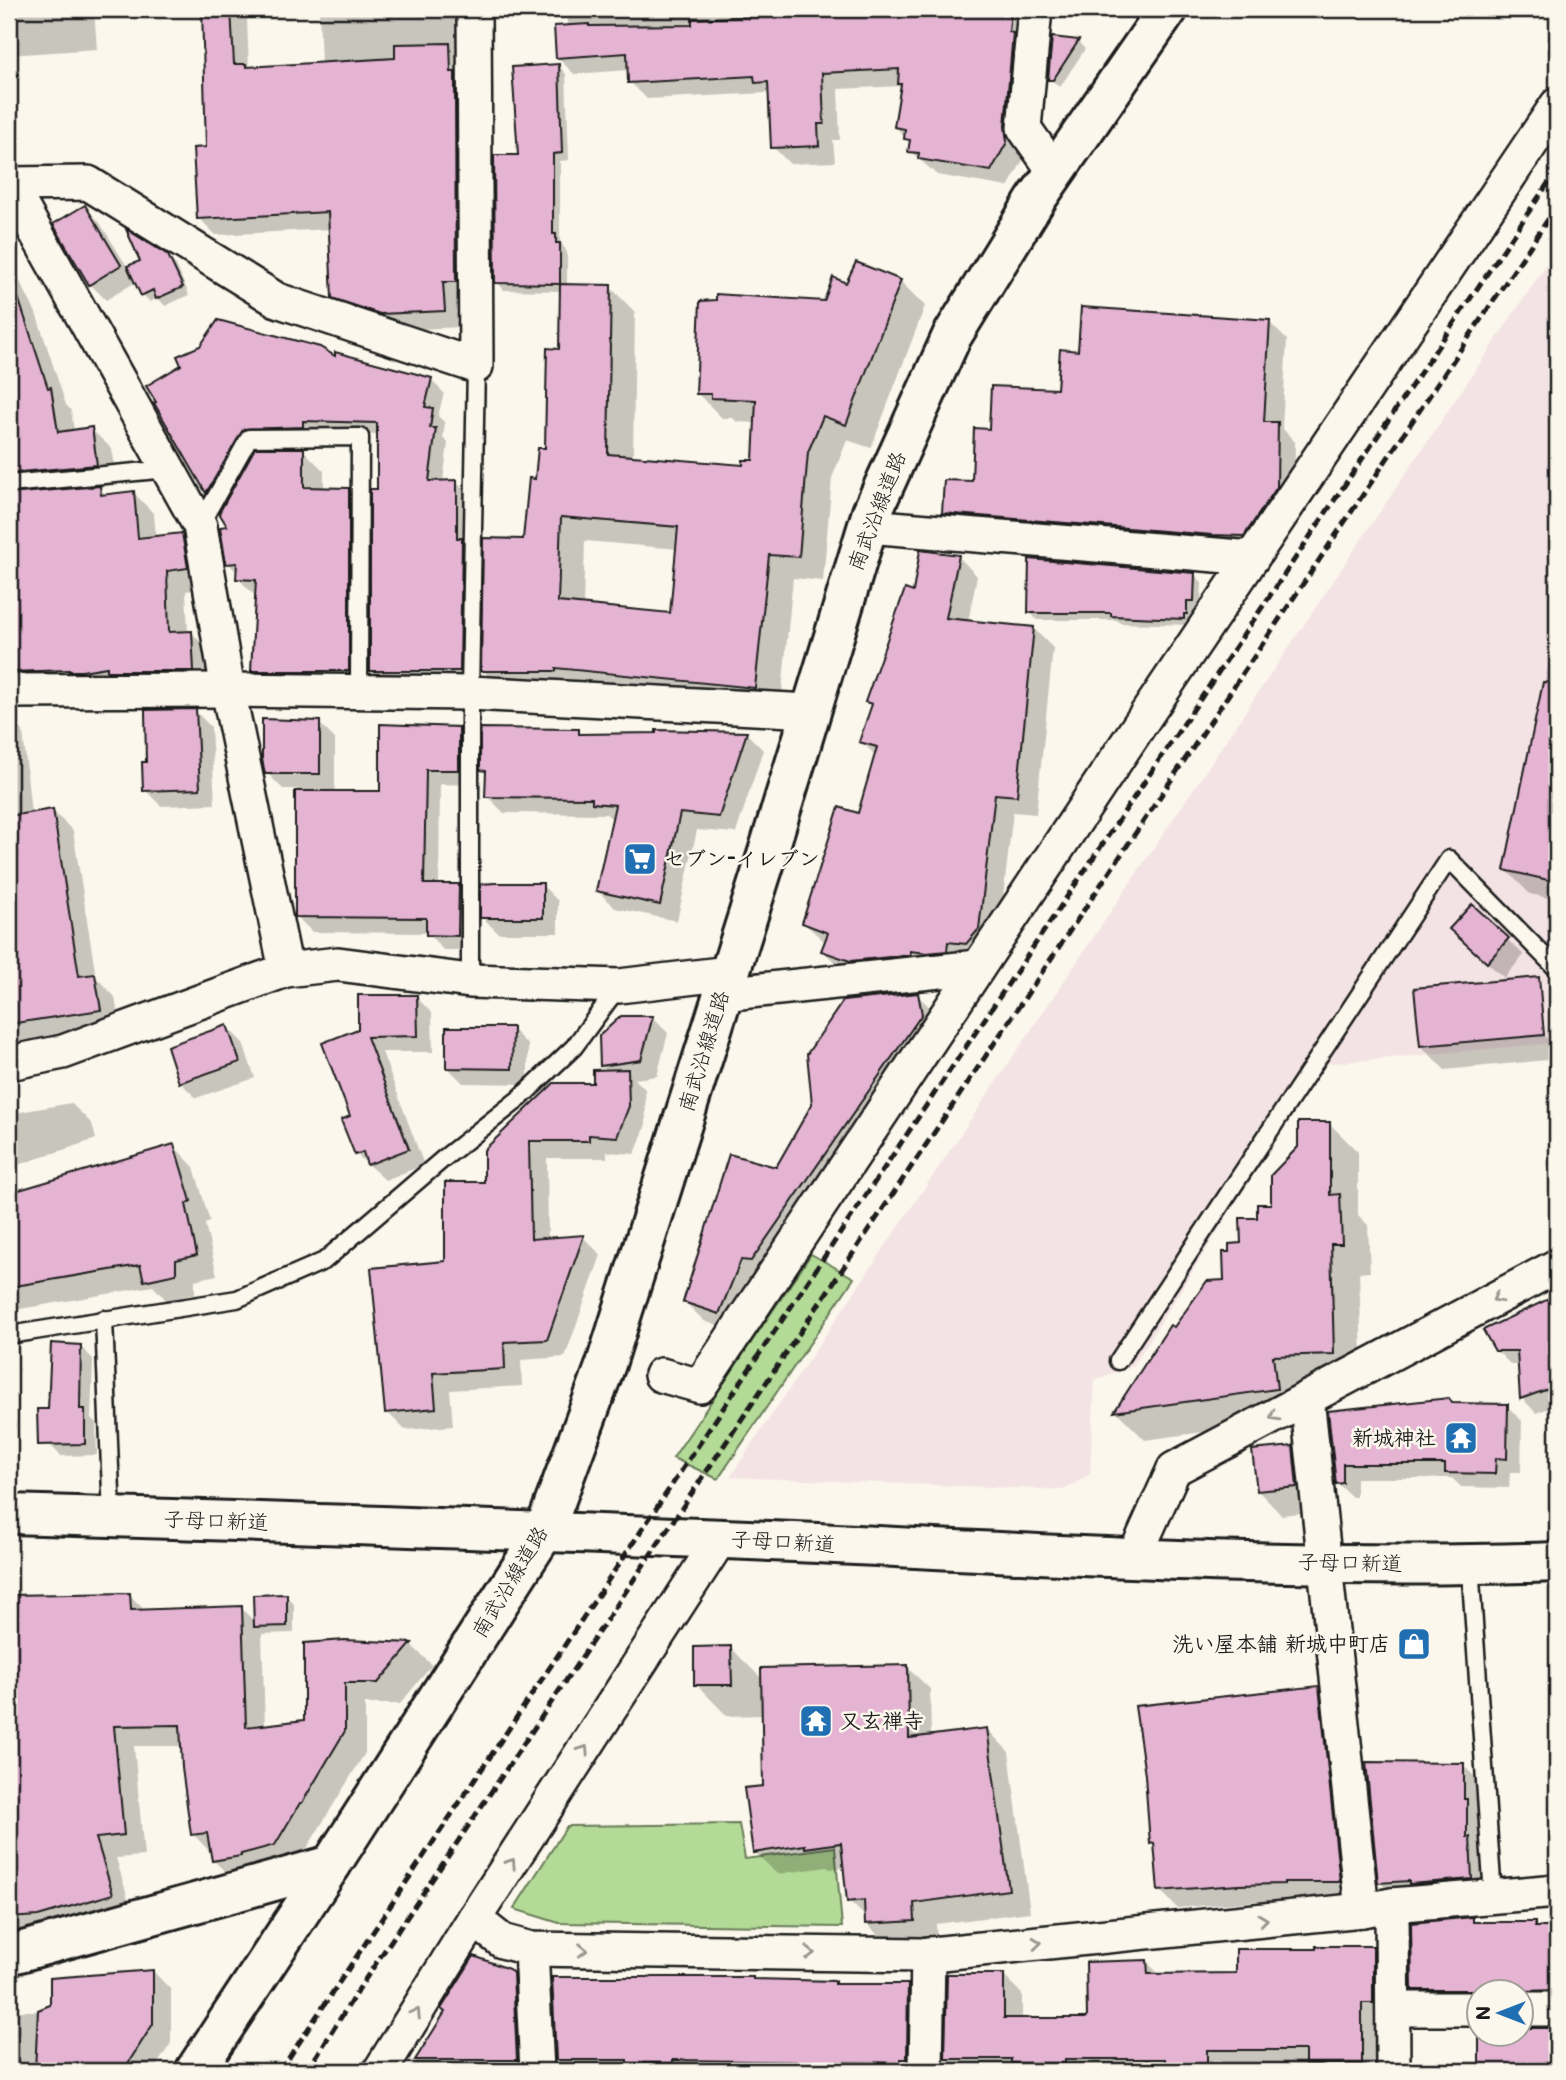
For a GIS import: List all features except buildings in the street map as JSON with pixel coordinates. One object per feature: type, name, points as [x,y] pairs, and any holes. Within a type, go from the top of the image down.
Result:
[{"type":"street","points":[[286,970],[228,690],[200,526],[9,184],[88,183],[277,300],[475,366],[474,9]]},
{"type":"street","points":[[1035,9],[1024,128],[1055,172]]},
{"type":"street","name":"南武沿線道路","points":[[195,2071],[331,1865],[544,1532],[606,1364],[868,526],[952,336],[1055,172],[1168,9]]},
{"type":"street","points":[[660,1374],[700,1386],[1557,105]]},
{"type":"street","points":[[868,526],[1252,558]]},
{"type":"street","points":[[9,691],[470,693],[810,711]]},
{"type":"street","points":[[9,1062],[63,1052],[286,970],[338,964],[470,981],[619,986],[725,984],[978,967]]},
{"type":"street","points":[[1134,1558],[1174,1469],[1557,1266]]},
{"type":"street","points":[[1307,1398],[1324,1564],[1393,2009],[1393,2071]]},
{"type":"street","name":"子母口新道","points":[[9,1514],[544,1532],[1324,1564],[1470,1565],[1557,1562]]},
{"type":"street","points":[[380,2071],[474,1919],[720,1539]]},
{"type":"street","points":[[9,1955],[331,1865]]},
{"type":"street","points":[[474,1919],[502,1941],[531,1949],[928,1954],[1557,1891]]},
{"type":"street","points":[[531,1949],[537,2071]]},
{"type":"street","points":[[926,2071],[928,1954]]},
{"type":"street","points":[[1393,2009],[1464,2009]]},
{"type":"street","points":[[1534,2009],[1557,2009]]},
{"type":"lane","points":[[470,981],[470,693],[475,366]]},
{"type":"lane","points":[[200,526],[249,438],[360,437],[359,693]]},
{"type":"lane","points":[[9,484],[168,469]]},
{"type":"lane","points":[[1118,1360],[1449,859],[1557,969]]},
{"type":"lane","points":[[9,1335],[237,1299],[324,1261],[443,1158],[519,1099],[574,1047],[619,986]]},
{"type":"lane","points":[[104,1319],[112,1517]]},
{"type":"lane","points":[[1470,1565],[1493,1896]]},
{"type":"shaded area","points":[[1557,249],[1557,1043],[1322,1064],[1134,1365],[1095,1380],[1090,1474],[1064,1490],[730,1477]]},
{"type":"green space","points":[[811,1254],[854,1278],[718,1479],[673,1458]]},
{"type":"green space","points":[[739,1824],[745,1859],[835,1847],[842,1927],[559,1923],[514,1909],[567,1826]]},
{"type":"railway","points":[[280,2071],[841,1232],[1557,170]]},
{"type":"railway","points":[[307,2071],[362,1984],[1557,206]]},
{"type":"place","name":"セブン-イレブン","points":[[640,859]]},
{"type":"place","name":"新城神社","points":[[1461,1438]]},
{"type":"place","name":"洗い屋本舗 新城中町店","points":[[1414,1644]]},
{"type":"place","name":"又玄禅寺","points":[[816,1721]]}]
